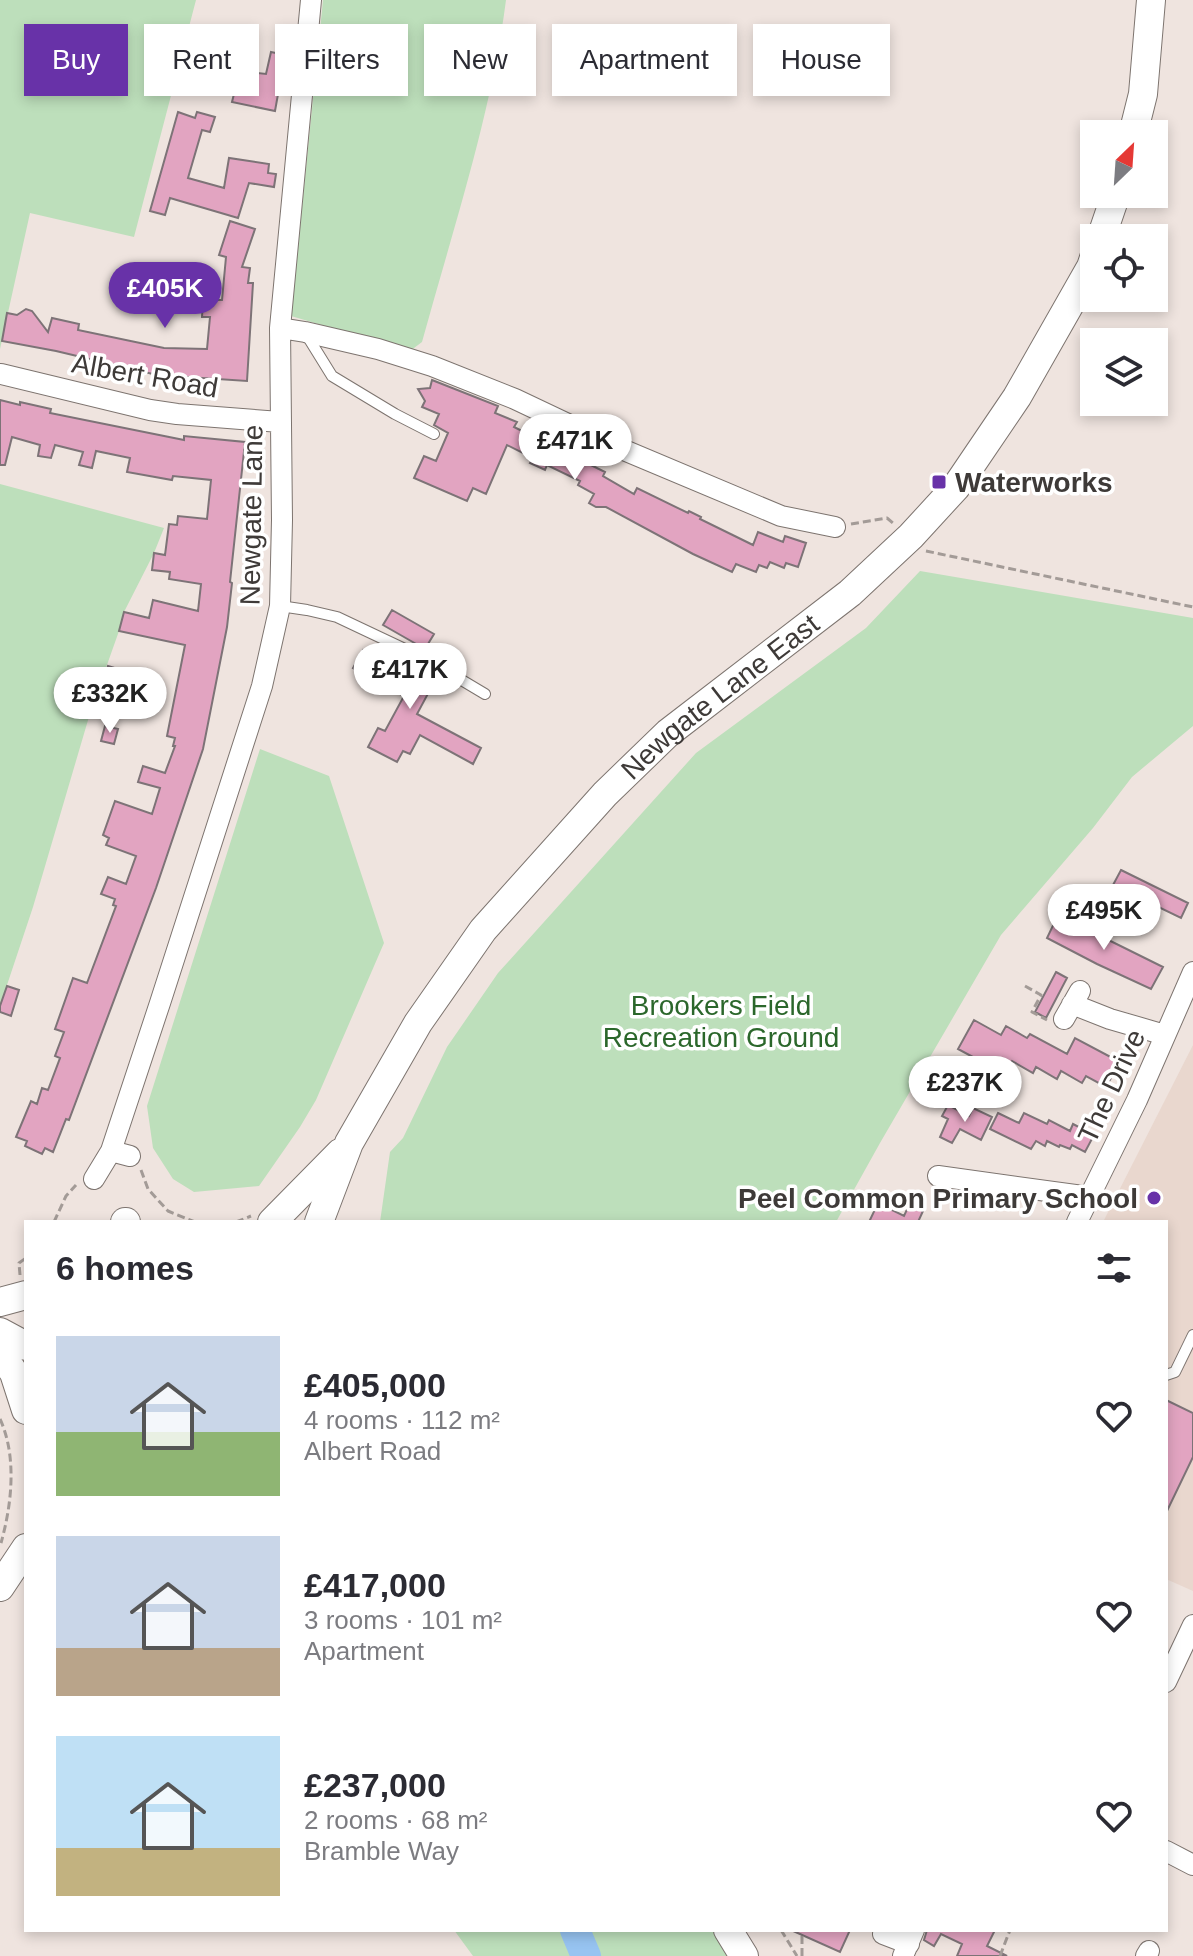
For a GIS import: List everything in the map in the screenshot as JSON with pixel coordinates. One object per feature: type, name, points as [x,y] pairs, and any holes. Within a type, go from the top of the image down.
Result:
[{"type":"main road","points":[[1136,120],[1143,94],[1151,0]]},
{"type":"main road","name":"Newgate Lane East","points":[[320,1220],[349,1143],[418,1023],[483,930],[605,794],[668,733],[850,593],[911,536],[956,487],[1017,397],[1080,285]]},
{"type":"main road","name":"Newgate Lane East","points":[[274,1220],[349,1143]]},
{"type":"main road","points":[[0,1302],[24,1296]]},
{"type":"main road","points":[[0,1332],[24,1345]]},
{"type":"main road","points":[[0,1352],[14,1373],[24,1404]]},
{"type":"main road","points":[[0,1587],[19,1546]]},
{"type":"main road","points":[[729,1932],[744,1956]]},
{"type":"street","name":"Newgate Lane","points":[[94,1179],[127,1156],[262,686],[280,606],[280,328],[311,0]]},
{"type":"street","points":[[280,328],[378,349],[432,366],[515,399],[612,445],[781,516],[835,527]]},
{"type":"street","name":"Albert Road","points":[[1,374],[150,410],[280,422]]},
{"type":"street","name":"The Drive","points":[[1078,1220],[1137,1100],[1193,972]]},
{"type":"street","points":[[1072,1005],[1165,1035]]},
{"type":"street","points":[[938,1176],[1090,1197]]},
{"type":"street","points":[[1168,1678],[1193,1625]]},
{"type":"street","points":[[1168,1852],[1193,1865]]},
{"type":"street","points":[[883,1934],[909,1943]]},
{"type":"lane","points":[[305,332],[332,376],[434,434]]},
{"type":"lane","points":[[280,606],[337,617],[428,660],[485,694]]},
{"type":"lane","points":[[1168,1374],[1175,1372],[1193,1335]]},
{"type":"path","points":[[835,527],[887,518],[911,536],[922,550],[1193,607]]},
{"type":"path","points":[[1025,986],[1041,995],[1032,1012],[1052,1023],[1072,1005]]},
{"type":"path","points":[[127,1156],[148,1189],[168,1211],[190,1220]]},
{"type":"path","points":[[19,1263],[24,1259]]},
{"type":"path","points":[[0,1419],[10,1453],[7,1521],[19,1546]]},
{"type":"path","points":[[782,1932],[799,1956]]},
{"type":"path","points":[[799,1956],[802,1932]]},
{"type":"path","points":[[1000,1956],[1009,1932]]},
{"type":"shaded area","name":"Peel Common Primary School","points":[[1193,1045],[1193,1591],[1168,1580],[1168,1220],[1104,1220]]},
{"type":"green space","points":[[0,0],[196,0],[190,24],[144,24],[144,96],[171,96],[134,237],[30,213],[0,349]]},
{"type":"green space","points":[[323,0],[506,0],[502,24],[424,24],[424,96],[489,96],[422,342],[410,351],[291,316],[313,96],[408,96],[408,24],[321,24]]},
{"type":"green space","points":[[0,484],[164,528],[124,612],[0,1006]]},
{"type":"green space","name":"Brookers Field Recreation Ground","points":[[920,571],[1193,618],[1193,726],[1132,777],[1093,828],[1001,935],[837,1220],[380,1220],[390,1152],[403,1138],[447,1047],[498,973],[696,753],[866,628]]},
{"type":"green space","points":[[260,749],[329,776],[384,943],[316,1100],[259,1186],[194,1192],[173,1179],[153,1148],[147,1106]]},
{"type":"green space","points":[[455,1932],[724,1932],[740,1956],[473,1956]]},
{"type":"building","points":[[271,52],[275,53],[275,96],[278,96],[275,111],[232,102],[234,96],[259,96],[259,73],[266,74]]},
{"type":"building","points":[[178,112],[195,118],[197,112],[215,117],[210,132],[202,130],[188,178],[224,188],[229,158],[269,164],[268,173],[276,174],[274,187],[249,183],[238,218],[170,198],[165,215],[150,211]]},
{"type":"building","points":[[230,221],[255,229],[242,267],[250,268],[248,283],[253,283],[247,381],[157,375],[2,341],[7,313],[17,315],[26,309],[32,311],[48,332],[52,318],[79,324],[78,330],[164,348],[207,349],[210,317],[202,317],[203,300],[222,300],[226,257],[219,255]]},
{"type":"building","points":[[432,380],[498,406],[495,413],[517,422],[514,427],[605,472],[603,476],[634,494],[637,488],[753,545],[758,532],[783,542],[785,536],[806,543],[798,567],[786,563],[784,568],[770,562],[767,568],[759,565],[756,572],[736,564],[732,572],[606,507],[596,507],[589,503],[594,494],[578,485],[580,481],[547,465],[545,470],[530,463],[533,458],[507,445],[486,494],[473,488],[467,501],[414,478],[424,456],[436,461],[448,433],[434,425],[439,414],[422,407],[425,401],[418,389],[430,388]]},
{"type":"building","points":[[0,400],[184,440],[184,436],[245,442],[227,627],[203,749],[156,888],[69,1120],[66,1119],[53,1152],[45,1148],[42,1154],[25,1146],[27,1141],[16,1137],[31,1101],[37,1104],[42,1088],[48,1090],[60,1058],[55,1056],[64,1032],[55,1029],[73,978],[87,983],[116,906],[113,905],[115,899],[101,894],[108,877],[126,884],[136,856],[106,845],[109,838],[103,835],[115,801],[152,814],[160,788],[138,782],[143,766],[165,773],[175,746],[175,738],[167,736],[185,645],[119,631],[124,612],[149,618],[153,600],[198,611],[201,584],[169,579],[170,572],[152,570],[154,553],[165,555],[169,524],[177,525],[178,516],[207,519],[211,480],[173,476],[172,480],[127,472],[130,458],[96,451],[92,468],[79,465],[83,452],[55,445],[51,458],[38,456],[40,445],[12,437],[5,465],[0,465]]},
{"type":"building","points":[[392,610],[434,634],[425,649],[383,625]]},
{"type":"building","points":[[363,650],[400,670],[406,659],[438,675],[417,714],[481,748],[473,764],[420,735],[410,754],[403,751],[397,762],[368,747],[378,728],[385,731],[404,696],[353,668]]},
{"type":"building","points":[[108,666],[121,670],[116,693],[103,690]]},
{"type":"building","points":[[105,726],[118,729],[114,744],[101,741]]},
{"type":"building","points":[[1121,870],[1188,903],[1181,918],[1113,885]]},
{"type":"building","points":[[1058,915],[1163,967],[1151,989],[1047,938]]},
{"type":"building","points":[[1056,972],[1067,978],[1046,1018],[1035,1012]]},
{"type":"building","points":[[7,986],[19,990],[11,1016],[0,1012]]},
{"type":"building","points":[[974,1020],[1001,1035],[1006,1026],[1027,1038],[1030,1034],[1067,1054],[1075,1038],[1120,1062],[1106,1087],[1086,1076],[1082,1083],[1061,1071],[1057,1079],[1036,1067],[1033,1073],[1012,1061],[1007,1069],[987,1058],[984,1063],[958,1049]]},
{"type":"building","points":[[948,1105],[969,1116],[973,1108],[992,1117],[981,1140],[960,1129],[952,1143],[940,1137],[948,1119],[942,1116]]},
{"type":"building","points":[[998,1113],[1019,1123],[1024,1113],[1047,1124],[1049,1120],[1070,1131],[1073,1124],[1094,1135],[1085,1152],[1072,1145],[1070,1149],[1047,1141],[1045,1146],[1036,1141],[1031,1149],[990,1129]]},
{"type":"building","points":[[878,1203],[904,1216],[909,1205],[923,1211],[919,1220],[870,1220]]},
{"type":"building","points":[[1168,1401],[1193,1413],[1193,1457],[1168,1509]]},
{"type":"building","points":[[795,1932],[849,1932],[840,1952]]},
{"type":"building","points":[[926,1932],[994,1932],[987,1946],[1007,1956],[957,1956],[962,1944],[941,1934],[934,1946],[924,1940]]},
{"type":"waterway","points":[[576,1932],[586,1956]]},
{"type":"place","name":"Waterworks","points":[[939,482]]},
{"type":"place","name":"Peel Common Primary School","points":[[1154,1198]]}]
